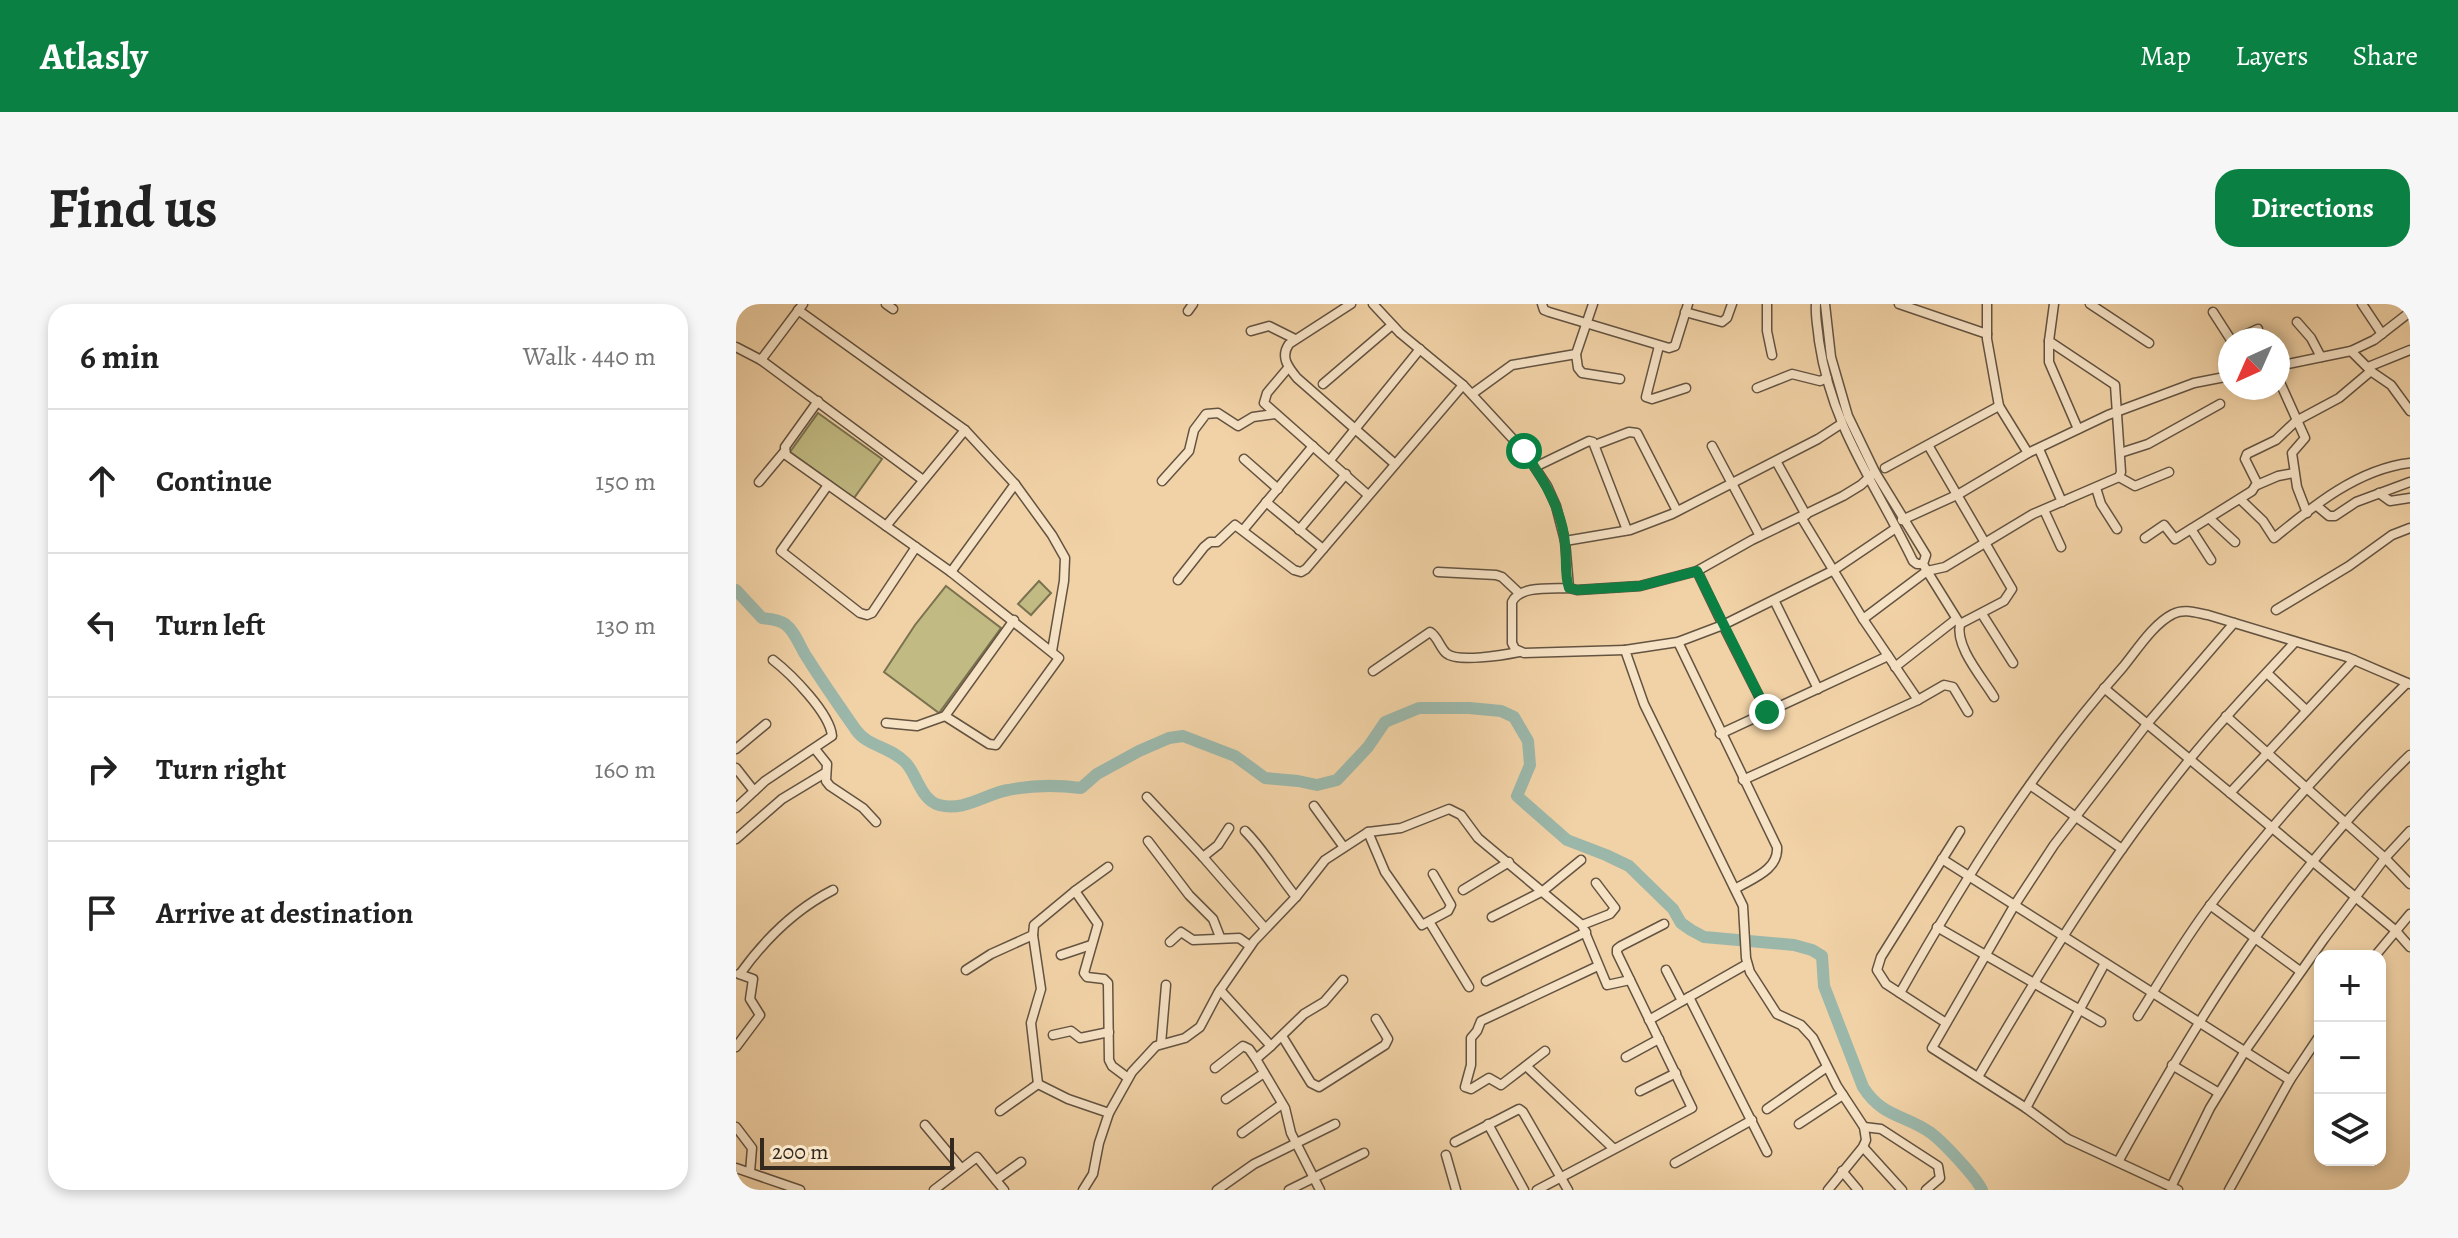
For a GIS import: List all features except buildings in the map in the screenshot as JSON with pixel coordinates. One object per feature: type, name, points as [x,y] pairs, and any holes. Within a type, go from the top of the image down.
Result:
[{"type":"street","points":[[1351,304],[1295,339],[1284,351],[1288,368],[1395,464]]},
{"type":"street","points":[[1373,304],[1392,325],[1472,394],[1514,438],[1535,467],[1556,506],[1565,541],[1569,588]]},
{"type":"street","points":[[1542,304],[1549,312],[1659,346],[1675,346],[1687,308]]},
{"type":"street","points":[[1593,304],[1576,354],[1578,368],[1582,373],[1620,379]]},
{"type":"street","points":[[1676,304],[1722,322],[1727,318],[1732,304]]},
{"type":"street","points":[[1767,304],[1767,331],[1772,355]]},
{"type":"street","points":[[1816,304],[1822,359],[1841,424],[1871,475],[1926,555],[1925,568],[1958,622],[1964,647],[1994,697]]},
{"type":"street","points":[[1825,304],[1831,357],[1848,416],[1896,528],[1913,561],[1925,568],[1945,567],[1985,541],[2044,510],[2119,477],[2115,385],[2049,341]]},
{"type":"street","points":[[1899,304],[1987,334]]},
{"type":"street","points":[[1987,304],[1987,334],[1999,406],[2028,453]]},
{"type":"street","points":[[2054,304],[2049,362],[2078,429]]},
{"type":"street","points":[[2090,304],[2149,343]]},
{"type":"street","points":[[2362,304],[2382,334]]},
{"type":"street","points":[[761,360],[800,307],[965,430],[1015,484],[1065,558],[1052,651]]},
{"type":"street","points":[[2213,312],[2224,328]]},
{"type":"street","points":[[2290,363],[2351,351],[2382,334],[2410,312]]},
{"type":"street","points":[[2297,322],[2311,338],[2321,357]]},
{"type":"street","points":[[1323,384],[1392,325]]},
{"type":"street","points":[[1251,331],[1269,326],[1295,339]]},
{"type":"street","points":[[1659,346],[1646,397],[1652,399],[1686,388]]},
{"type":"street","points":[[736,347],[761,360],[923,480]]},
{"type":"street","points":[[1330,460],[1420,349]]},
{"type":"street","points":[[2257,485],[2246,456],[2276,440],[2296,421],[2339,398],[2370,369],[2410,350]]},
{"type":"street","points":[[2351,351],[2391,385],[2410,411]]},
{"type":"street","points":[[1472,394],[1512,365],[1576,354]]},
{"type":"street","points":[[1288,368],[1263,400],[1368,495]]},
{"type":"street","points":[[1757,388],[1792,374],[1820,381],[1827,378]]},
{"type":"street","points":[[1902,520],[1959,494],[2028,453],[2078,429],[2194,383],[2218,378]]},
{"type":"street","points":[[1178,580],[1210,542],[1220,539],[1234,525],[1244,529],[1294,570],[1301,572],[1463,385]]},
{"type":"street","points":[[2399,396],[2410,392]]},
{"type":"street","points":[[2287,400],[2306,440],[2293,451],[2294,473],[2307,513]]},
{"type":"street","points":[[759,482],[784,452],[818,401]]},
{"type":"street","points":[[2120,453],[2148,444],[2220,404]]},
{"type":"street","points":[[1885,468],[1999,406]]},
{"type":"street","points":[[1162,481],[1189,451],[1194,430],[1206,414],[1218,413],[1238,426],[1253,417],[1276,414]]},
{"type":"street","points":[[1565,541],[1627,530],[1677,511],[1732,485],[1841,424]]},
{"type":"street","points":[[886,526],[965,430]]},
{"type":"street","points":[[1595,445],[1629,432],[1637,433],[1677,511]]},
{"type":"street","points":[[1535,467],[1589,441],[1595,445],[1627,530]]},
{"type":"street","points":[[1895,667],[1958,622],[1982,614],[2004,601],[2012,589],[1928,445]]},
{"type":"street","points":[[1244,529],[1313,446]]},
{"type":"street","points":[[1712,446],[1760,536]]},
{"type":"street","points":[[2039,449],[2062,502]]},
{"type":"street","points":[[784,452],[951,572],[1059,658],[996,745],[989,744],[945,716]]},
{"type":"street","points":[[1244,459],[1278,489]]},
{"type":"street","points":[[1776,461],[1863,619],[1918,700]]},
{"type":"street","points":[[2240,499],[2263,521],[2273,538],[2367,474],[2410,463]]},
{"type":"street","points":[[2119,477],[2135,486],[2169,472]]},
{"type":"street","points":[[2145,538],[2163,525],[2175,539],[2257,485],[2294,473]]},
{"type":"street","points":[[1299,530],[1346,474]]},
{"type":"street","points":[[1520,652],[1512,643],[1512,602],[1519,593],[1640,586],[1697,571],[1852,491],[1871,475]]},
{"type":"street","points":[[2317,506],[2329,516],[2335,516],[2352,504],[2410,482]]},
{"type":"street","points":[[951,572],[1015,484]]},
{"type":"street","points":[[828,485],[781,551],[860,613],[872,613],[916,547]]},
{"type":"street","points":[[2096,488],[2101,504],[2117,529]]},
{"type":"street","points":[[2379,493],[2389,501],[2410,498]]},
{"type":"street","points":[[1266,502],[1323,549]]},
{"type":"street","points":[[2044,510],[2061,547]]},
{"type":"street","points":[[2209,518],[2235,542]]},
{"type":"street","points":[[1373,671],[1430,632],[1437,637],[1445,652],[1457,658],[1520,652],[1625,650],[1678,642],[1723,625],[1834,570],[1896,528]]},
{"type":"street","points":[[2276,610],[2349,566],[2392,535],[2410,528]]},
{"type":"street","points":[[2191,529],[2211,560]]},
{"type":"street","points":[[1863,619],[1925,568]]},
{"type":"street","points":[[1697,571],[1767,712]]},
{"type":"street","points":[[1438,572],[1496,575],[1519,593]]},
{"type":"street","points":[[1774,600],[1818,689]]},
{"type":"street","points":[[1900,993],[1968,876],[2030,785],[2104,688],[2171,614],[2189,611],[2234,623],[2354,660],[2408,684],[2306,787],[2271,828],[2210,905],[2138,1016]]},
{"type":"street","points":[[1982,614],[2013,663]]},
{"type":"street","points":[[886,723],[917,726],[945,716],[1014,620]]},
{"type":"street","points":[[2234,623],[2147,724],[2074,816],[2014,906],[1932,1048],[2026,1108],[2068,1139],[2174,1188],[2219,1093],[2245,1051],[2300,971],[2385,858],[2410,831]]},
{"type":"street","points":[[1678,642],[1777,847],[1778,855],[1770,867],[1735,889]]},
{"type":"street","points":[[1978,1077],[2032,982],[2122,849],[2189,759],[2295,642]]},
{"type":"street","points":[[1625,650],[1644,704],[1735,889],[1745,915],[1746,961],[1772,1009],[1808,1031],[1864,1127],[1866,1140],[1863,1147],[1828,1190]]},
{"type":"street","points":[[1720,734],[1888,656]]},
{"type":"street","points":[[736,808],[765,781],[830,738],[831,730],[795,679],[773,660]]},
{"type":"street","points":[[2230,793],[2354,660]]},
{"type":"street","points":[[2267,673],[2306,710]]},
{"type":"street","points":[[1743,780],[1918,700],[1946,684],[1953,687],[1968,712]]},
{"type":"street","points":[[2104,688],[2395,930],[2410,947]]},
{"type":"street","points":[[2226,716],[2410,884]]},
{"type":"street","points":[[736,749],[766,724]]},
{"type":"street","points":[[815,749],[827,764],[825,773],[830,786],[863,808],[876,822]]},
{"type":"street","points":[[2118,1162],[2198,1022],[2254,939],[2345,823],[2410,755]]},
{"type":"street","points":[[736,768],[754,791]]},
{"type":"street","points":[[736,839],[782,799],[825,773]]},
{"type":"street","points":[[2030,785],[2122,849]]},
{"type":"street","points":[[1147,797],[1264,927]]},
{"type":"street","points":[[1314,806],[1343,846]]},
{"type":"street","points":[[1083,1190],[1093,1174],[1109,1113],[1128,1078],[1149,1052],[1161,1044],[1185,1038],[1200,1027],[1220,990],[1264,927],[1296,897],[1325,860],[1368,832],[1401,828],[1449,809],[1461,815],[1470,831],[1584,928],[1607,985],[1630,980]]},
{"type":"street","points":[[1203,857],[1218,845],[1229,828]]},
{"type":"street","points":[[1245,831],[1264,850],[1275,872],[1296,897]]},
{"type":"street","points":[[1946,1023],[1879,977],[1878,965],[1960,831]]},
{"type":"street","points":[[1368,832],[1382,865],[1420,924],[1424,925],[1448,911],[1451,905],[1433,874]]},
{"type":"street","points":[[1148,841],[1189,895],[1213,919],[1220,937]]},
{"type":"street","points":[[1942,859],[2290,1080]]},
{"type":"street","points":[[1492,917],[1543,891],[1581,860]]},
{"type":"street","points":[[1463,890],[1509,862]]},
{"type":"street","points":[[1038,1084],[1031,1023],[1041,989],[1034,925],[1108,867]]},
{"type":"street","points":[[1486,981],[1610,914],[1615,908],[1596,883]]},
{"type":"street","points":[[736,1047],[760,1015],[750,999],[753,979],[738,974],[793,913],[833,890]]},
{"type":"street","points":[[1075,891],[1098,924],[1084,973],[1087,977],[1108,983],[1106,1008],[1110,1064],[1128,1078]]},
{"type":"street","points":[[2210,905],[2300,971]]},
{"type":"street","points":[[2380,950],[2410,914]]},
{"type":"street","points":[[1430,923],[1469,987]]},
{"type":"street","points":[[1537,1190],[1692,1108],[1617,949],[1664,924]]},
{"type":"street","points":[[1937,927],[2101,1022]]},
{"type":"street","points":[[1170,942],[1181,932],[1193,940],[1239,938],[1250,946]]},
{"type":"street","points":[[966,970],[991,954],[1033,935]]},
{"type":"street","points":[[1061,955],[1091,945]]},
{"type":"street","points":[[1649,1020],[1746,961]]},
{"type":"street","points":[[2026,1108],[2105,963]]},
{"type":"street","points":[[1545,1051],[1501,1085],[1489,1078],[1471,1089],[1465,1087],[1471,1065],[1471,1038],[1481,1021],[1598,966]]},
{"type":"street","points":[[1666,970],[1686,999],[1767,1152]]},
{"type":"street","points":[[1256,1059],[1308,1010],[1324,1002],[1343,980]]},
{"type":"street","points":[[1161,1044],[1166,985]]},
{"type":"street","points":[[1220,990],[1271,1046]]},
{"type":"street","points":[[1282,1036],[1311,1083],[1319,1087],[1385,1045],[1388,1039],[1376,1019]]},
{"type":"street","points":[[1053,1035],[1071,1031],[1080,1038],[1109,1032]]},
{"type":"street","points":[[1626,1057],[1659,1039]]},
{"type":"street","points":[[2229,1190],[2290,1080],[2314,1044]]},
{"type":"street","points":[[1215,1068],[1243,1046],[1249,1049],[1282,1104],[1295,1141],[1320,1190]]},
{"type":"street","points":[[2172,1065],[2219,1093]]},
{"type":"street","points":[[1526,1066],[1613,1148]]},
{"type":"street","points":[[1767,1109],[1827,1067]]},
{"type":"street","points":[[1226,1099],[1264,1073]]},
{"type":"street","points":[[1640,1091],[1676,1073]]},
{"type":"street","points":[[1000,1111],[1038,1084]]},
{"type":"street","points":[[1038,1084],[1068,1099],[1109,1113]]},
{"type":"street","points":[[1799,1124],[1843,1095]]},
{"type":"street","points":[[1242,1133],[1282,1104]]},
{"type":"street","points":[[1455,1142],[1515,1110],[1523,1112],[1568,1190]]},
{"type":"street","points":[[1675,1163],[1752,1120]]},
{"type":"street","points":[[1217,1190],[1295,1141],[1335,1124]]},
{"type":"street","points":[[1488,1124],[1524,1190]]},
{"type":"street","points":[[925,1125],[961,1168]]},
{"type":"street","points":[[736,1127],[752,1148],[750,1172]]},
{"type":"street","points":[[1864,1127],[1881,1129],[1938,1166],[1940,1178],[1926,1190]]},
{"type":"street","points":[[1863,1147],[1902,1190]]},
{"type":"street","points":[[1289,1190],[1364,1153]]},
{"type":"street","points":[[1446,1155],[1456,1190]]},
{"type":"street","points":[[934,1190],[977,1157],[1004,1190]]},
{"type":"street","points":[[996,1180],[1021,1162]]},
{"type":"street","points":[[736,1168],[800,1190]]},
{"type":"street","points":[[1842,1171],[1858,1190]]},
{"type":"shaded area","points":[[818,413],[882,459],[854,498],[790,452]]},
{"type":"shaded area","points":[[1039,581],[1051,593],[1031,615],[1018,604]]},
{"type":"shaded area","points":[[946,586],[1001,628],[939,713],[884,672]]},
{"type":"waterway","points":[[736,590],[762,618],[780,621],[789,627],[861,736],[900,757],[928,798],[948,807],[1017,788],[1081,788],[1097,774],[1139,751],[1169,738],[1183,736],[1235,756],[1265,778],[1317,785],[1337,780],[1368,747],[1385,722],[1419,708],[1501,711],[1514,717],[1528,741],[1530,765],[1517,796],[1567,840],[1629,866],[1673,909],[1681,923],[1704,937],[1794,945],[1822,956],[1824,986],[1863,1087],[1878,1105],[1936,1138],[1982,1190]]},
{"type":"railway","points":[[736,1188],[741,1190]]},
{"type":"route","points":[[1524,451],[1556,506],[1565,541],[1569,588],[1640,586],[1697,571],[1767,712]]}]
